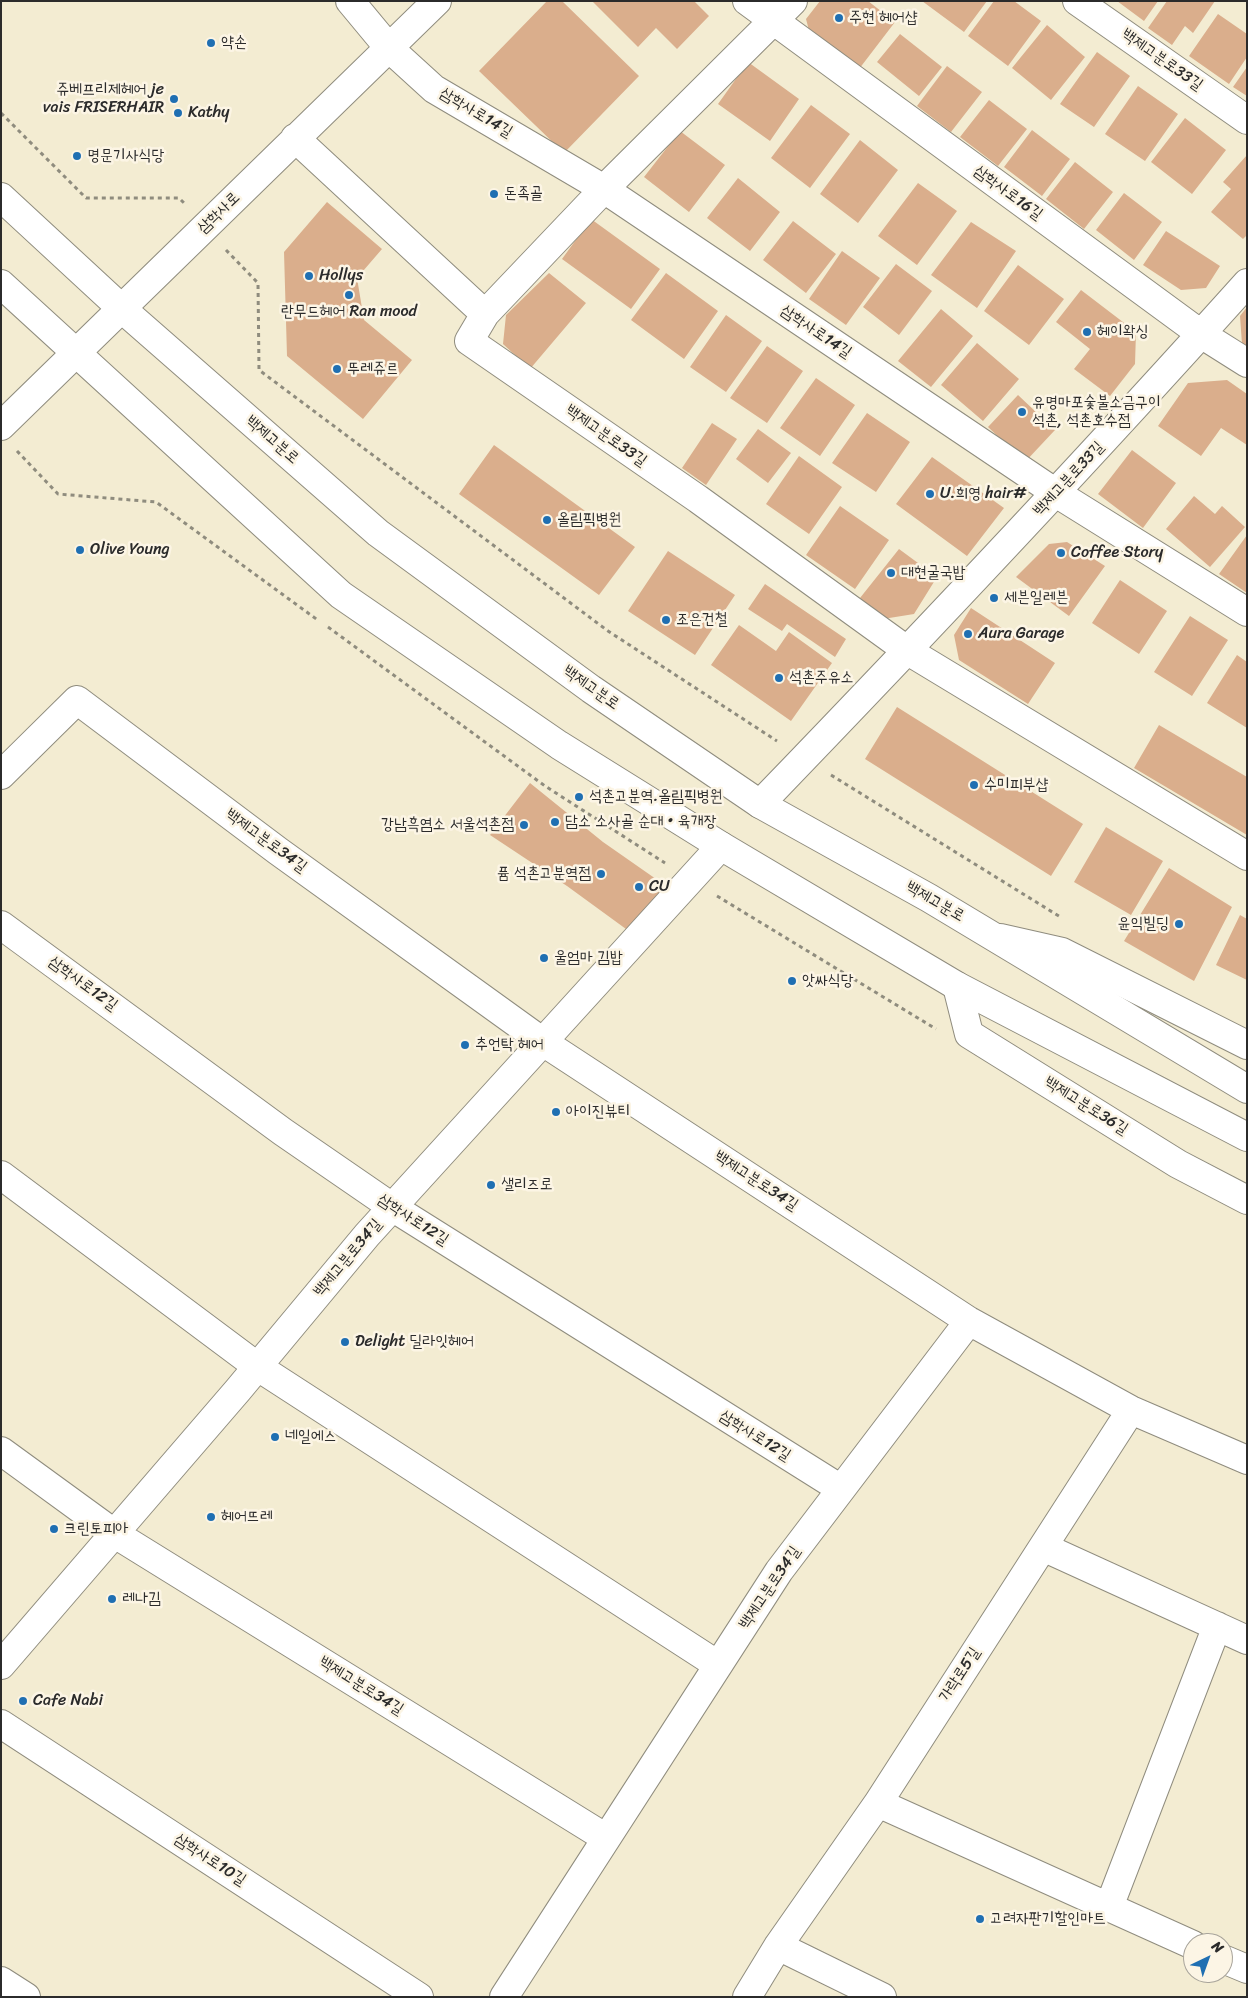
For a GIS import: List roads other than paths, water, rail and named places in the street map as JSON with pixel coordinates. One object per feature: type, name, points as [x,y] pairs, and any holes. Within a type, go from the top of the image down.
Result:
[{"type":"street","name":"삼학사로14길","points":[[350,1],[389,48],[434,89],[604,190],[1056,494],[1247,612]]},
{"type":"street","name":"삼학사로","points":[[8,437],[75,352],[437,1]]},
{"type":"street","name":"삼학사로16길","points":[[747,1],[1201,334],[1247,363]]},
{"type":"street","points":[[604,190],[793,1]]},
{"type":"street","name":"백제고분로33길","points":[[1077,1],[1247,120]]},
{"type":"street","points":[[296,138],[485,314]]},
{"type":"street","name":"백제고분로33길","points":[[604,190],[485,314],[468,341],[698,499],[908,651],[1247,856]]},
{"type":"street","name":"백제고분로","points":[[1,197],[121,308],[378,533],[591,689],[760,804],[929,898],[1247,1089]]},
{"type":"street","name":"백제고분로33길","points":[[760,804],[1056,494],[1247,283]]},
{"type":"street","points":[[1,284],[341,595],[559,745],[721,846],[957,986],[1247,1137]]},
{"type":"street","name":"백제고분로34길","points":[[1,775],[77,700],[278,851],[543,1042],[969,1321],[1131,1410]]},
{"type":"street","name":"백제고분로34길","points":[[1,1665],[258,1367],[392,1208],[721,846]]},
{"type":"street","name":"삼학사로12길","points":[[1,925],[122,1011],[283,1132],[392,1208],[841,1490]]},
{"type":"street","points":[[992,936],[1062,952],[1247,1045]]},
{"type":"street","name":"백제고분로36길","points":[[957,986],[969,1034],[1178,1164],[1247,1200]]},
{"type":"street","points":[[1,1175],[258,1367],[718,1665]]},
{"type":"street","name":"백제고분로34길","points":[[504,1997],[779,1571],[969,1321]]},
{"type":"street","points":[[1131,1410],[1247,1460]]},
{"type":"street","name":"가락로5길","points":[[747,1997],[778,1946],[878,1803],[1131,1410]]},
{"type":"street","name":"백제고분로34길","points":[[1,1451],[115,1534],[606,1838]]},
{"type":"street","points":[[1043,1547],[1247,1640]]},
{"type":"street","points":[[1109,1907],[1217,1626]]},
{"type":"street","name":"삼학사로10길","points":[[1,1724],[419,1997]]},
{"type":"street","points":[[878,1803],[1183,1940]]},
{"type":"street","points":[[778,1946],[882,1997]]},
{"type":"street","points":[[1233,1964],[1247,1970]]},
{"type":"street","points":[[1,1981],[26,1997]]},
{"type":"place","name":"주현 헤어샵","points":[[839,18]]},
{"type":"place","name":"약손","points":[[211,43]]},
{"type":"place","name":"쥬베프리제헤어 je vais FRISERHAIR","points":[[174,99]]},
{"type":"place","name":"Kathy","points":[[178,113]]},
{"type":"place","name":"명문기사식당","points":[[77,156]]},
{"type":"place","name":"돈족골","points":[[494,194]]},
{"type":"place","name":"Hollys","points":[[309,276]]},
{"type":"place","name":"란무드헤어 Ran mood","points":[[349,295]]},
{"type":"place","name":"헤이왁싱","points":[[1087,332]]},
{"type":"place","name":"뚜레쥬르","points":[[337,369]]},
{"type":"place","name":"유명마포숯불소금구이 석촌, 석촌호수점","points":[[1022,412]]},
{"type":"place","name":"U.희영 hair#","points":[[930,494]]},
{"type":"place","name":"올림픽병원","points":[[547,520]]},
{"type":"place","name":"Olive Young","points":[[80,550]]},
{"type":"place","name":"Coffee Story","points":[[1061,553]]},
{"type":"place","name":"대현굴국밥","points":[[891,573]]},
{"type":"place","name":"세븐일레븐","points":[[994,598]]},
{"type":"place","name":"조은건철","points":[[666,620]]},
{"type":"place","name":"Aura Garage","points":[[968,634]]},
{"type":"place","name":"석촌주유소","points":[[779,678]]},
{"type":"place","name":"수미피부샵","points":[[974,785]]},
{"type":"place","name":"석촌고분역.올림픽병원","points":[[579,797]]},
{"type":"place","name":"담소 소사골 순대 • 육개장","points":[[555,822]]},
{"type":"place","name":"강남흑염소 서울석촌점","points":[[524,825]]},
{"type":"place","name":"퓸 석촌고분역점","points":[[601,874]]},
{"type":"place","name":"CU","points":[[639,887]]},
{"type":"place","name":"윤익빌딩","points":[[1179,924]]},
{"type":"place","name":"울엄마 김밥","points":[[544,958]]},
{"type":"place","name":"앗싸식당","points":[[792,981]]},
{"type":"place","name":"추언탁 헤어","points":[[465,1045]]},
{"type":"place","name":"아이진뷰티","points":[[556,1112]]},
{"type":"place","name":"샐리즈로","points":[[491,1185]]},
{"type":"place","name":"Delight 딜라잇헤어","points":[[345,1342]]},
{"type":"place","name":"네일에스","points":[[275,1437]]},
{"type":"place","name":"헤어뜨레","points":[[211,1517]]},
{"type":"place","name":"크린토피아","points":[[54,1529]]},
{"type":"place","name":"레나김","points":[[112,1599]]},
{"type":"place","name":"Cafe Nabi","points":[[23,1701]]},
{"type":"place","name":"고려자판기할인마트","points":[[980,1919]]}]
